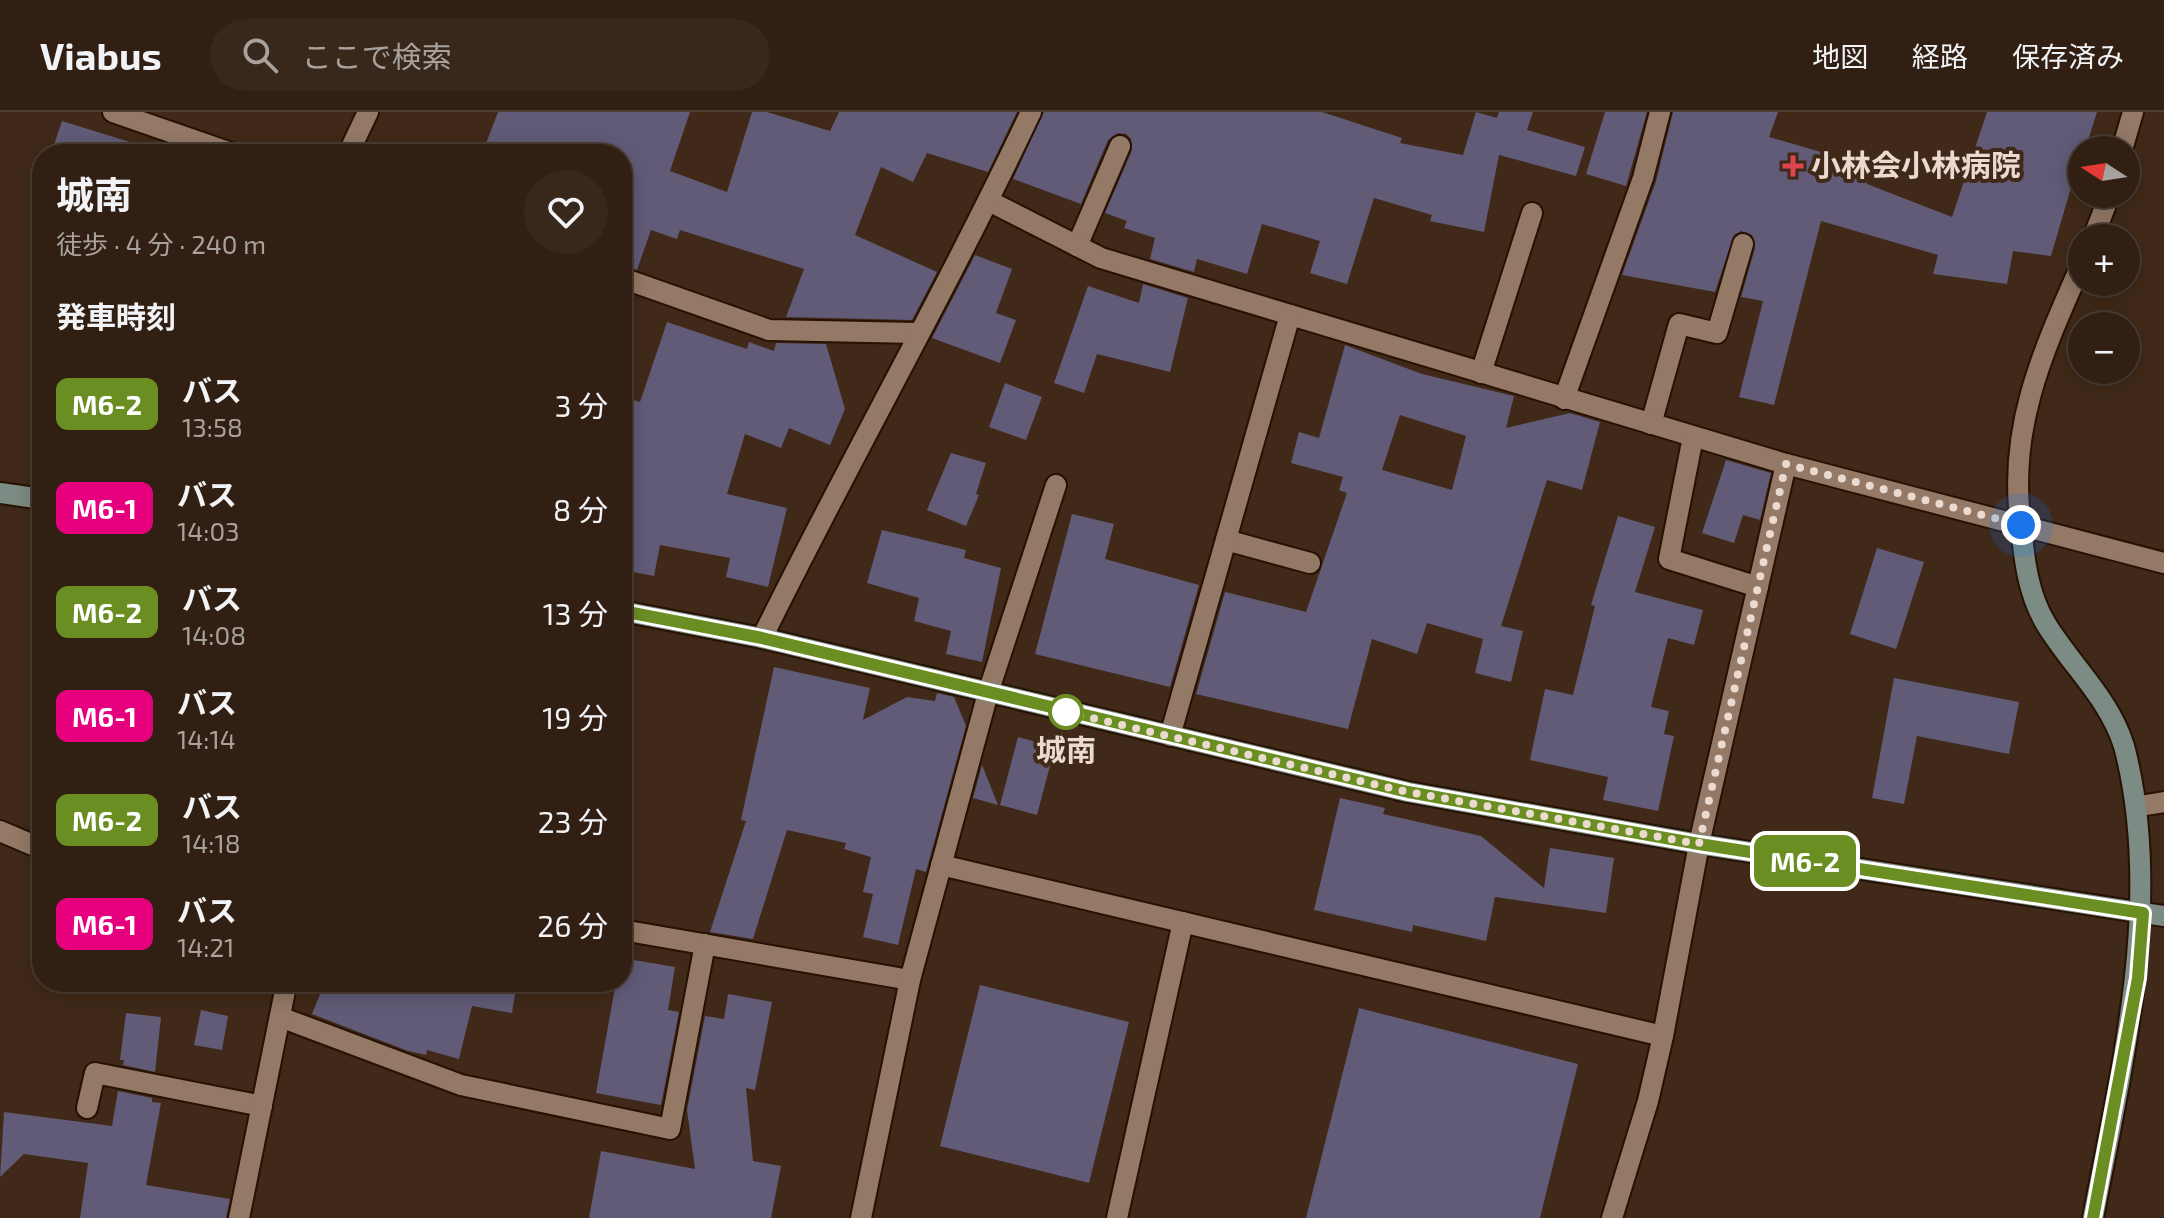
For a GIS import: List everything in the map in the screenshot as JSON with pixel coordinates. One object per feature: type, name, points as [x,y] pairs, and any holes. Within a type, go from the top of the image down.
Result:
[{"type":"street","points":[[113,112],[187,144]]},
{"type":"street","points":[[353,144],[368,112]]},
{"type":"street","points":[[762,638],[917,333],[989,201],[1031,112]]},
{"type":"street","points":[[1564,399],[1643,178],[1660,112]]},
{"type":"street","points":[[2126,136],[2133,112]]},
{"type":"street","points":[[1077,246],[1120,146]]},
{"type":"street","points":[[989,201],[1101,258],[1786,464],[2164,563]]},
{"type":"street","points":[[1481,373],[1532,213]]},
{"type":"street","points":[[1651,424],[1679,324],[1717,333],[1743,244]]},
{"type":"street","points":[[632,282],[769,330],[917,333]]},
{"type":"street","points":[[2068,295],[2046,346],[2019,434],[2016,492],[2025,571],[2046,623],[2089,679],[2124,743],[2140,806],[2154,914],[2138,978],[2093,1218]]},
{"type":"street","points":[[1170,736],[1290,315]]},
{"type":"street","points":[[1693,437],[1669,559],[1758,587]]},
{"type":"street","points":[[1612,1218],[1648,1101],[1663,1036],[1699,844],[1786,464]]},
{"type":"street","points":[[861,1218],[910,980],[988,693],[1056,485]]},
{"type":"street","points":[[0,493],[32,498]]},
{"type":"street","points":[[1226,540],[1310,563]]},
{"type":"street","points":[[632,613],[762,638],[1408,792],[1699,844],[2154,914]]},
{"type":"street","points":[[2140,806],[2164,802]]},
{"type":"street","points":[[0,831],[32,845]]},
{"type":"street","points":[[941,865],[1663,1036]]},
{"type":"street","points":[[1117,1218],[1183,922]]},
{"type":"street","points":[[632,932],[910,980]]},
{"type":"street","points":[[280,1017],[461,1085],[670,1129],[705,944]]},
{"type":"street","points":[[239,1218],[285,992]]},
{"type":"street","points":[[87,1108],[95,1073],[262,1106]]},
{"type":"building","points":[[498,112],[690,112],[670,171],[727,192],[752,112],[767,112],[830,131],[839,112],[1017,112],[988,172],[927,153],[913,182],[881,167],[855,235],[937,272],[912,320],[786,317],[804,269],[680,230],[677,239],[651,230],[637,270],[632,268],[632,144],[486,144]]},
{"type":"building","points":[[1044,112],[1322,112],[1402,138],[1400,143],[1463,155],[1476,112],[1497,118],[1499,112],[1533,112],[1527,130],[1585,147],[1576,176],[1499,155],[1484,232],[1430,221],[1432,215],[1374,198],[1347,284],[1310,273],[1320,241],[1262,224],[1247,274],[1197,259],[1194,272],[1150,259],[1155,238],[1124,228],[1127,221],[1105,213],[1132,150],[1131,139],[1126,134],[1118,133],[1108,140],[1081,204],[1013,179]]},
{"type":"building","points":[[1605,112],[1647,112],[1626,186],[1586,174]]},
{"type":"building","points":[[1673,112],[1778,112],[1769,137],[1869,166],[1867,184],[1952,217],[1987,112],[2097,112],[2089,136],[2068,136],[2068,198],[2051,256],[2013,251],[2007,284],[1933,274],[1938,255],[1821,221],[1774,405],[1739,397],[1763,301],[1741,297],[1755,248],[1752,235],[1741,231],[1734,235],[1715,292],[1622,275],[1656,181]]},
{"type":"building","points":[[62,121],[136,144],[54,144]]},
{"type":"building","points":[[975,255],[1012,269],[996,313],[1016,320],[1000,363],[932,338]]},
{"type":"building","points":[[1143,284],[1188,298],[1170,372],[1097,354],[1084,393],[1054,383],[1088,286],[1139,303]]},
{"type":"building","points":[[667,322],[747,349],[749,342],[774,351],[776,343],[826,344],[845,409],[830,445],[789,428],[781,448],[745,434],[727,494],[787,508],[768,587],[726,577],[730,558],[660,545],[654,576],[632,572],[632,407],[634,400],[640,402]]},
{"type":"building","points":[[1345,345],[1422,374],[1514,396],[1506,428],[1570,413],[1600,422],[1582,490],[1547,480],[1501,626],[1523,631],[1511,682],[1475,673],[1483,639],[1427,623],[1417,654],[1372,639],[1348,729],[1196,694],[1225,592],[1306,612],[1347,493],[1339,490],[1343,477],[1291,463],[1299,432],[1319,438]],"holes":[[[1400,415],[1466,436],[1452,490],[1382,470]]]},
{"type":"building","points":[[1005,383],[1042,397],[1026,440],[989,427]]},
{"type":"building","points":[[951,453],[986,463],[976,494],[979,495],[966,526],[927,510]]},
{"type":"building","points":[[1726,460],[1771,473],[1760,520],[1743,515],[1734,543],[1702,533]]},
{"type":"building","points":[[1072,514],[1114,524],[1105,559],[1199,585],[1170,687],[1035,654]]},
{"type":"building","points":[[1618,516],[1655,527],[1635,592],[1703,610],[1694,645],[1668,638],[1651,707],[1669,711],[1664,734],[1674,736],[1658,811],[1603,800],[1608,777],[1530,760],[1545,689],[1573,695],[1595,606],[1591,605]]},
{"type":"building","points":[[882,530],[966,550],[964,558],[1001,568],[982,662],[946,654],[951,631],[914,621],[919,598],[867,583]]},
{"type":"building","points":[[1877,548],[1924,562],[1896,649],[1850,634]]},
{"type":"building","points":[[774,667],[870,688],[863,720],[907,697],[935,701],[937,693],[954,697],[966,726],[926,872],[916,869],[898,945],[863,937],[873,894],[863,892],[871,857],[844,849],[846,843],[787,830],[753,939],[710,932],[746,821],[741,820]]},
{"type":"building","points":[[1894,678],[2019,702],[2009,754],[1917,736],[1904,804],[1872,798]]},
{"type":"building","points":[[1018,737],[1055,747],[1037,815],[1000,805]]},
{"type":"building","points":[[982,765],[998,805],[973,798]]},
{"type":"building","points":[[1340,798],[1385,808],[1383,814],[1481,836],[1544,888],[1550,848],[1614,858],[1606,913],[1495,897],[1486,941],[1413,925],[1412,932],[1314,910]]},
{"type":"building","points":[[632,960],[675,967],[668,1010],[679,1012],[661,1105],[596,1093],[614,992],[632,992]]},
{"type":"building","points":[[980,985],[1129,1022],[1089,1183],[940,1146]]},
{"type":"building","points":[[321,992],[515,992],[512,1013],[472,1006],[459,1059],[427,1050],[426,1055],[408,1051],[312,1014]]},
{"type":"building","points":[[728,994],[772,1002],[755,1090],[746,1088],[753,1161],[781,1166],[771,1218],[589,1218],[601,1151],[695,1169],[687,1110],[705,1016],[724,1019]]},
{"type":"building","points":[[1359,1008],[1578,1064],[1540,1218],[1306,1218]]},
{"type":"building","points":[[201,1010],[228,1016],[222,1050],[194,1045]]},
{"type":"building","points":[[126,1013],[161,1017],[155,1072],[123,1065],[124,1060],[120,1060]]},
{"type":"building","points":[[118,1091],[161,1103],[146,1185],[230,1199],[226,1218],[80,1218],[88,1163],[24,1154],[0,1177],[4,1112],[112,1126]]},
{"type":"bus line","name":"M6-2","points":[[632,613],[762,638],[1408,792],[1699,844],[2143,913],[2138,978],[2093,1218]]},
{"type":"place","name":"小林会小林病院","points":[[1793,166]]},
{"type":"place","name":"城南","points":[[1066,712]]},
{"type":"route","points":[[1066,712],[1408,792],[1699,844],[1786,464],[2021,525]]}]
